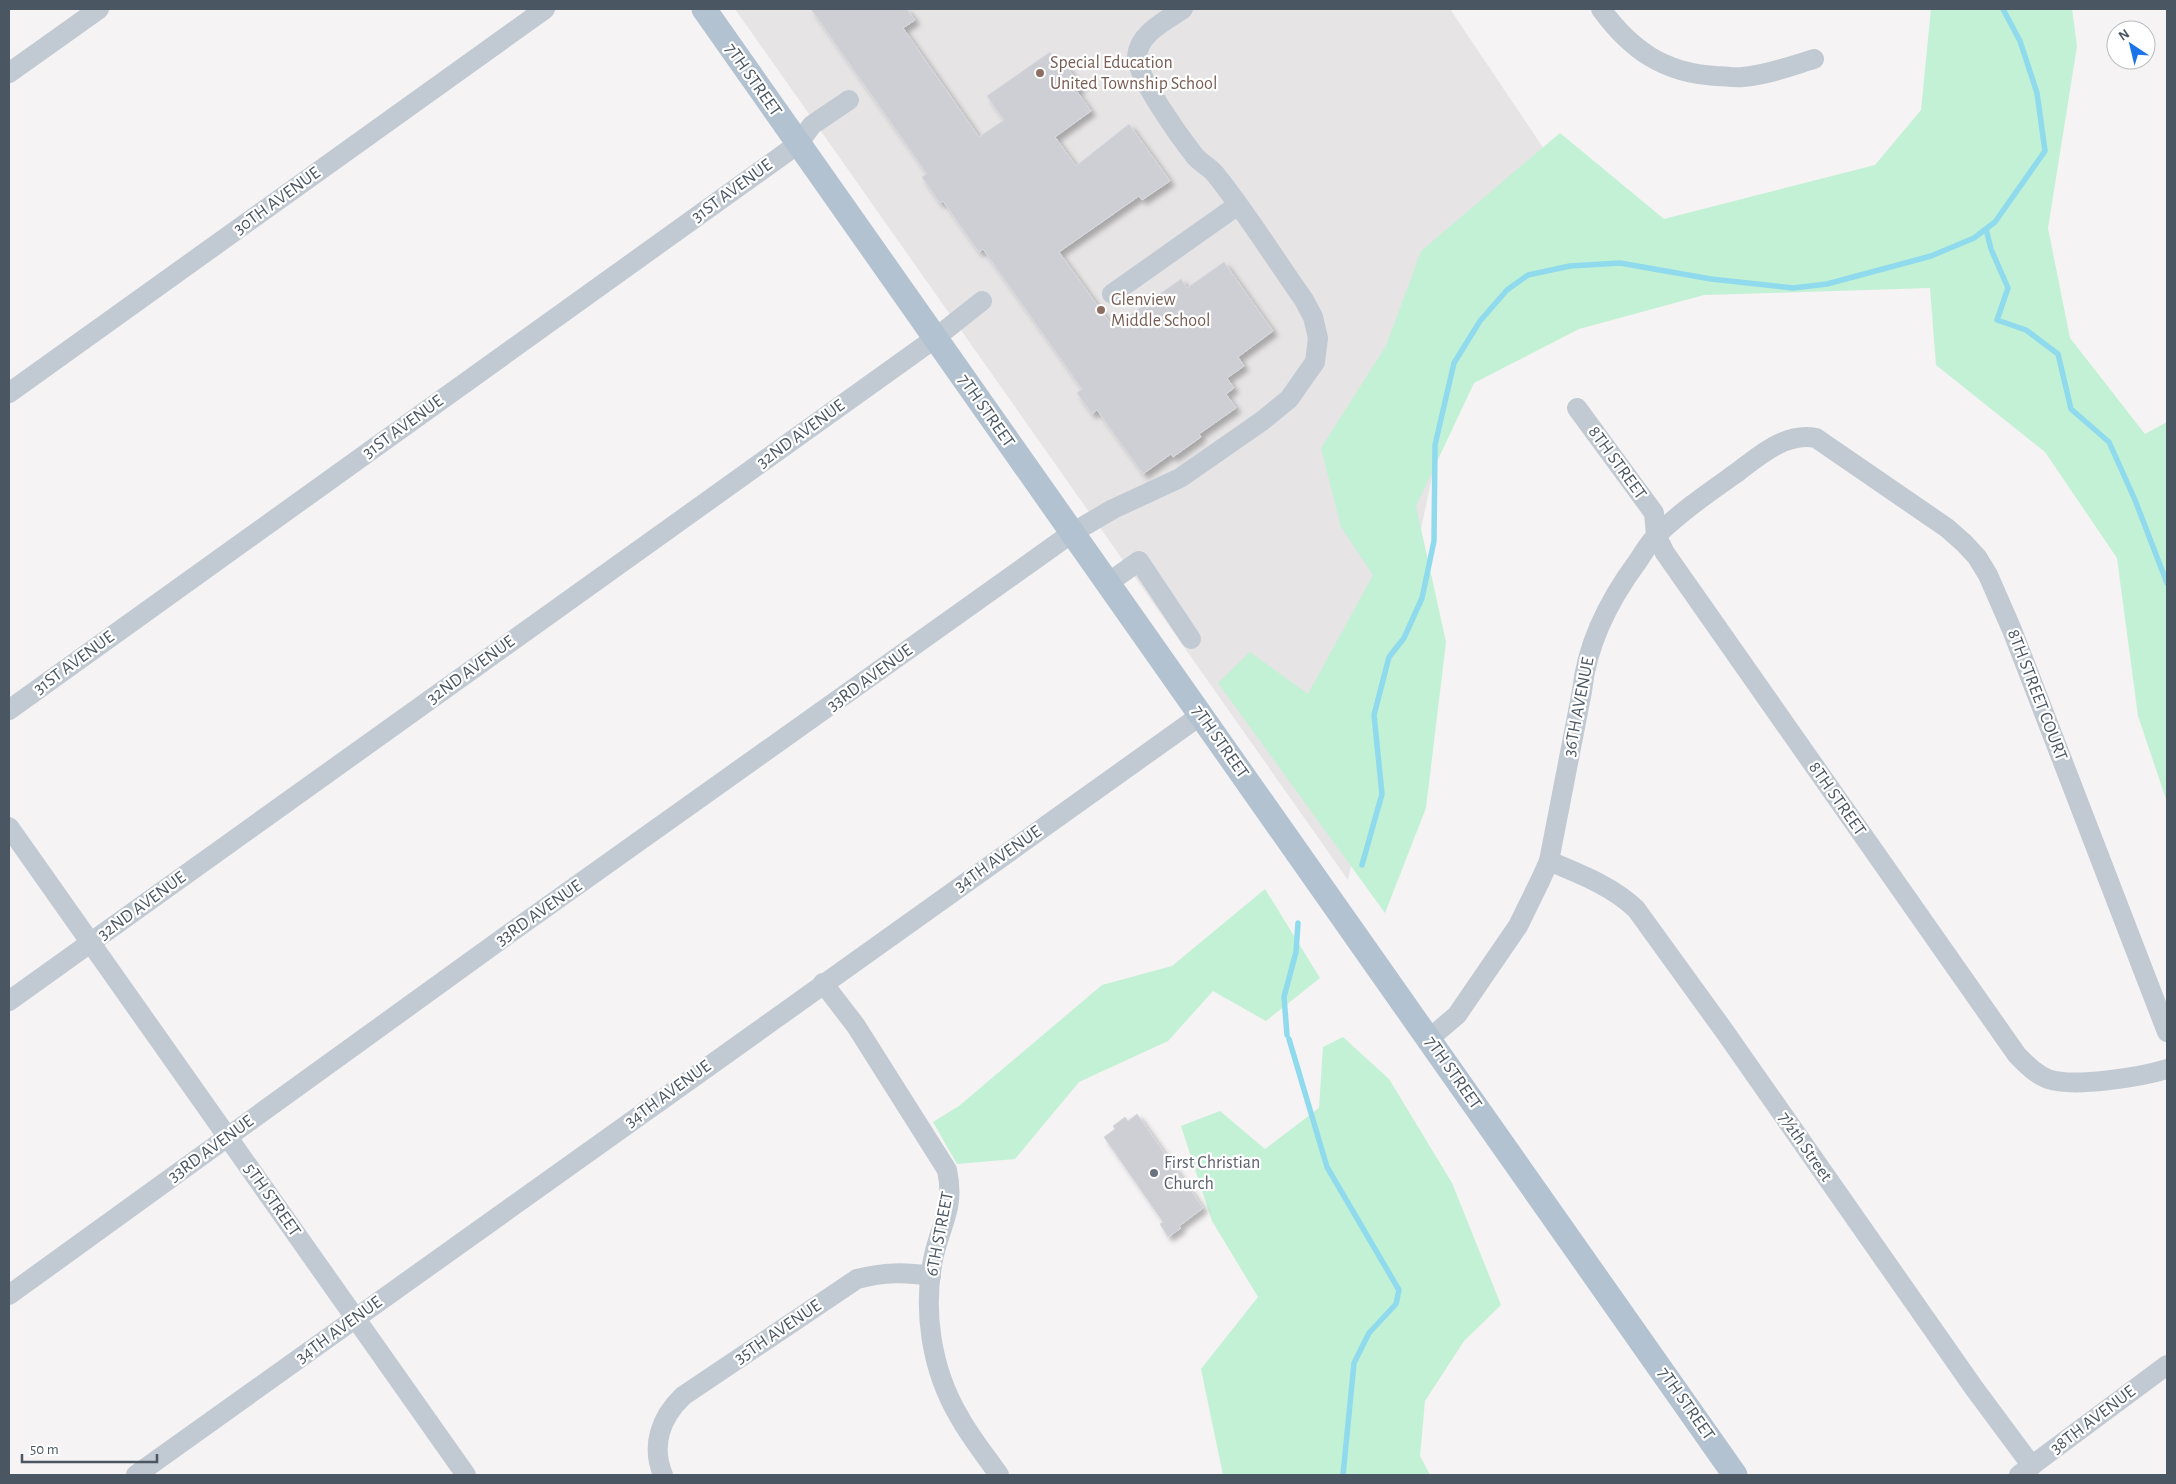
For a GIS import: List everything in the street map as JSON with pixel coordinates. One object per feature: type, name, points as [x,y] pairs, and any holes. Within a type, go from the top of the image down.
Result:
[{"type":"main road","name":"7TH STREET","points":[[704,9],[1735,1475]]},
{"type":"street","points":[[9,73],[99,9]]},
{"type":"street","name":"30TH AVENUE","points":[[9,393],[545,9]]},
{"type":"street","name":"33RD AVENUE","points":[[9,1295],[503,938],[1072,534],[1113,509],[1180,478],[1289,399],[1314,362],[1318,338],[1313,317],[1304,300],[1215,173],[1195,156],[1147,85],[1138,64],[1137,55],[1143,41],[1152,30],[1184,9]]},
{"type":"street","points":[[1602,9],[1623,36],[1636,48],[1653,59],[1676,69],[1698,75],[1742,77],[1814,60]]},
{"type":"street","name":"31ST AVENUE","points":[[9,710],[798,144],[812,125],[849,100]]},
{"type":"street","points":[[1112,294],[1238,205]]},
{"type":"street","name":"32ND AVENUE","points":[[9,1001],[934,338],[982,301]]},
{"type":"street","name":"8TH STREET","points":[[1577,408],[1654,513],[1656,535],[1665,554],[2017,1055],[2033,1071],[2048,1079],[2061,1081],[2111,1079],[2167,1069]]},
{"type":"street","name":"36TH AVENUE","points":[[1429,1039],[1457,1015],[1518,926],[1549,860],[1582,691],[1584,666],[1594,637],[1618,587],[1656,535],[1683,512],[1775,445],[1806,436]]},
{"type":"street","name":"8TH STREET COURT","points":[[1806,436],[1816,438],[1947,528],[1977,557],[1988,575],[2012,630],[2167,1032]]},
{"type":"street","points":[[1108,583],[1139,561],[1191,638]]},
{"type":"street","name":"34TH AVENUE","points":[[136,1475],[1201,714]]},
{"type":"street","name":"5TH STREET","points":[[9,827],[92,942],[466,1475]]},
{"type":"street","name":"7½th Street","points":[[1549,860],[1610,889],[1622,896],[1636,909],[1725,1032],[1974,1388],[2025,1471]]},
{"type":"street","name":"6TH STREET","points":[[823,983],[856,1026],[946,1170],[951,1193],[934,1256],[929,1298],[932,1349],[940,1375],[959,1418],[998,1475]]},
{"type":"street","name":"35TH AVENUE","points":[[663,1475],[659,1465],[657,1443],[666,1417],[672,1407],[683,1396],[857,1279],[883,1273],[910,1273],[932,1276]]},
{"type":"street","name":"38TH AVENUE","points":[[2025,1471],[2167,1365]]},
{"type":"shaded area","points":[[735,9],[1450,9],[1617,258],[1475,270],[1348,880]]},
{"type":"green space","points":[[1931,9],[2072,9],[2077,46],[2048,228],[2070,338],[2145,434],[2167,422],[2167,802],[2138,716],[2117,558],[2045,452],[1936,365],[1930,288],[1704,295],[1579,329],[1474,383],[1416,506],[1446,642],[1426,808],[1385,913],[1218,683],[1250,652],[1308,694],[1373,575],[1341,527],[1321,448],[1386,346],[1421,251],[1560,133],[1664,219],[1875,165],[1921,110]]},
{"type":"green space","points":[[1265,889],[1320,978],[1266,1021],[1213,991],[1168,1041],[1079,1082],[1015,1159],[957,1164],[933,1122],[959,1106],[1102,985],[1172,966]]},
{"type":"green space","points":[[1343,1037],[1389,1079],[1452,1183],[1501,1305],[1464,1341],[1425,1401],[1420,1456],[1430,1475],[1223,1475],[1201,1369],[1258,1297],[1212,1221],[1181,1126],[1220,1111],[1265,1149],[1319,1108],[1323,1047]]},
{"type":"building","points":[[811,9],[907,9],[915,20],[903,28],[979,137],[1004,120],[987,96],[1050,52],[1060,67],[1065,64],[1081,87],[1076,90],[1091,111],[1055,137],[1076,166],[1129,124],[1170,181],[1142,200],[1139,196],[1059,252],[1113,327],[1181,279],[1187,288],[1224,262],[1273,331],[1238,357],[1244,366],[1227,378],[1234,388],[1226,394],[1236,408],[1199,434],[1201,437],[1173,457],[1171,454],[1143,474],[1097,410],[1092,414],[1077,393],[1082,389],[983,249],[979,252],[943,201],[940,203],[922,177],[927,174]]},
{"type":"building","name":"First Christian Church","points":[[1137,1114],[1203,1208],[1168,1237],[1160,1224],[1163,1222],[1104,1137],[1115,1129],[1113,1126],[1125,1117],[1128,1121]]},
{"type":"waterway","points":[[1362,865],[1382,794],[1374,715],[1389,657],[1404,638],[1422,598],[1434,541],[1435,445],[1454,363],[1480,321],[1507,290],[1528,275],[1570,266],[1620,263],[1711,279],[1793,288],[1827,284],[1931,256],[1974,238],[1995,222],[2045,151],[2037,93],[2020,41],[2003,9]]},
{"type":"waterway","points":[[1986,229],[1991,249],[2008,288],[1997,320],[2026,330],[2058,354],[2071,409],[2109,442],[2135,500],[2167,583]]},
{"type":"waterway","points":[[1287,1035],[1284,997],[1296,952],[1298,923]]},
{"type":"waterway","points":[[1289,1039],[1327,1167],[1399,1290],[1396,1304],[1369,1333],[1354,1363],[1343,1475]]},
{"type":"place","name":"Special Education United Township School","points":[[1040,73]]},
{"type":"place","name":"Glenview Middle School","points":[[1101,310]]},
{"type":"place","name":"First Christian Church","points":[[1154,1173]]}]
